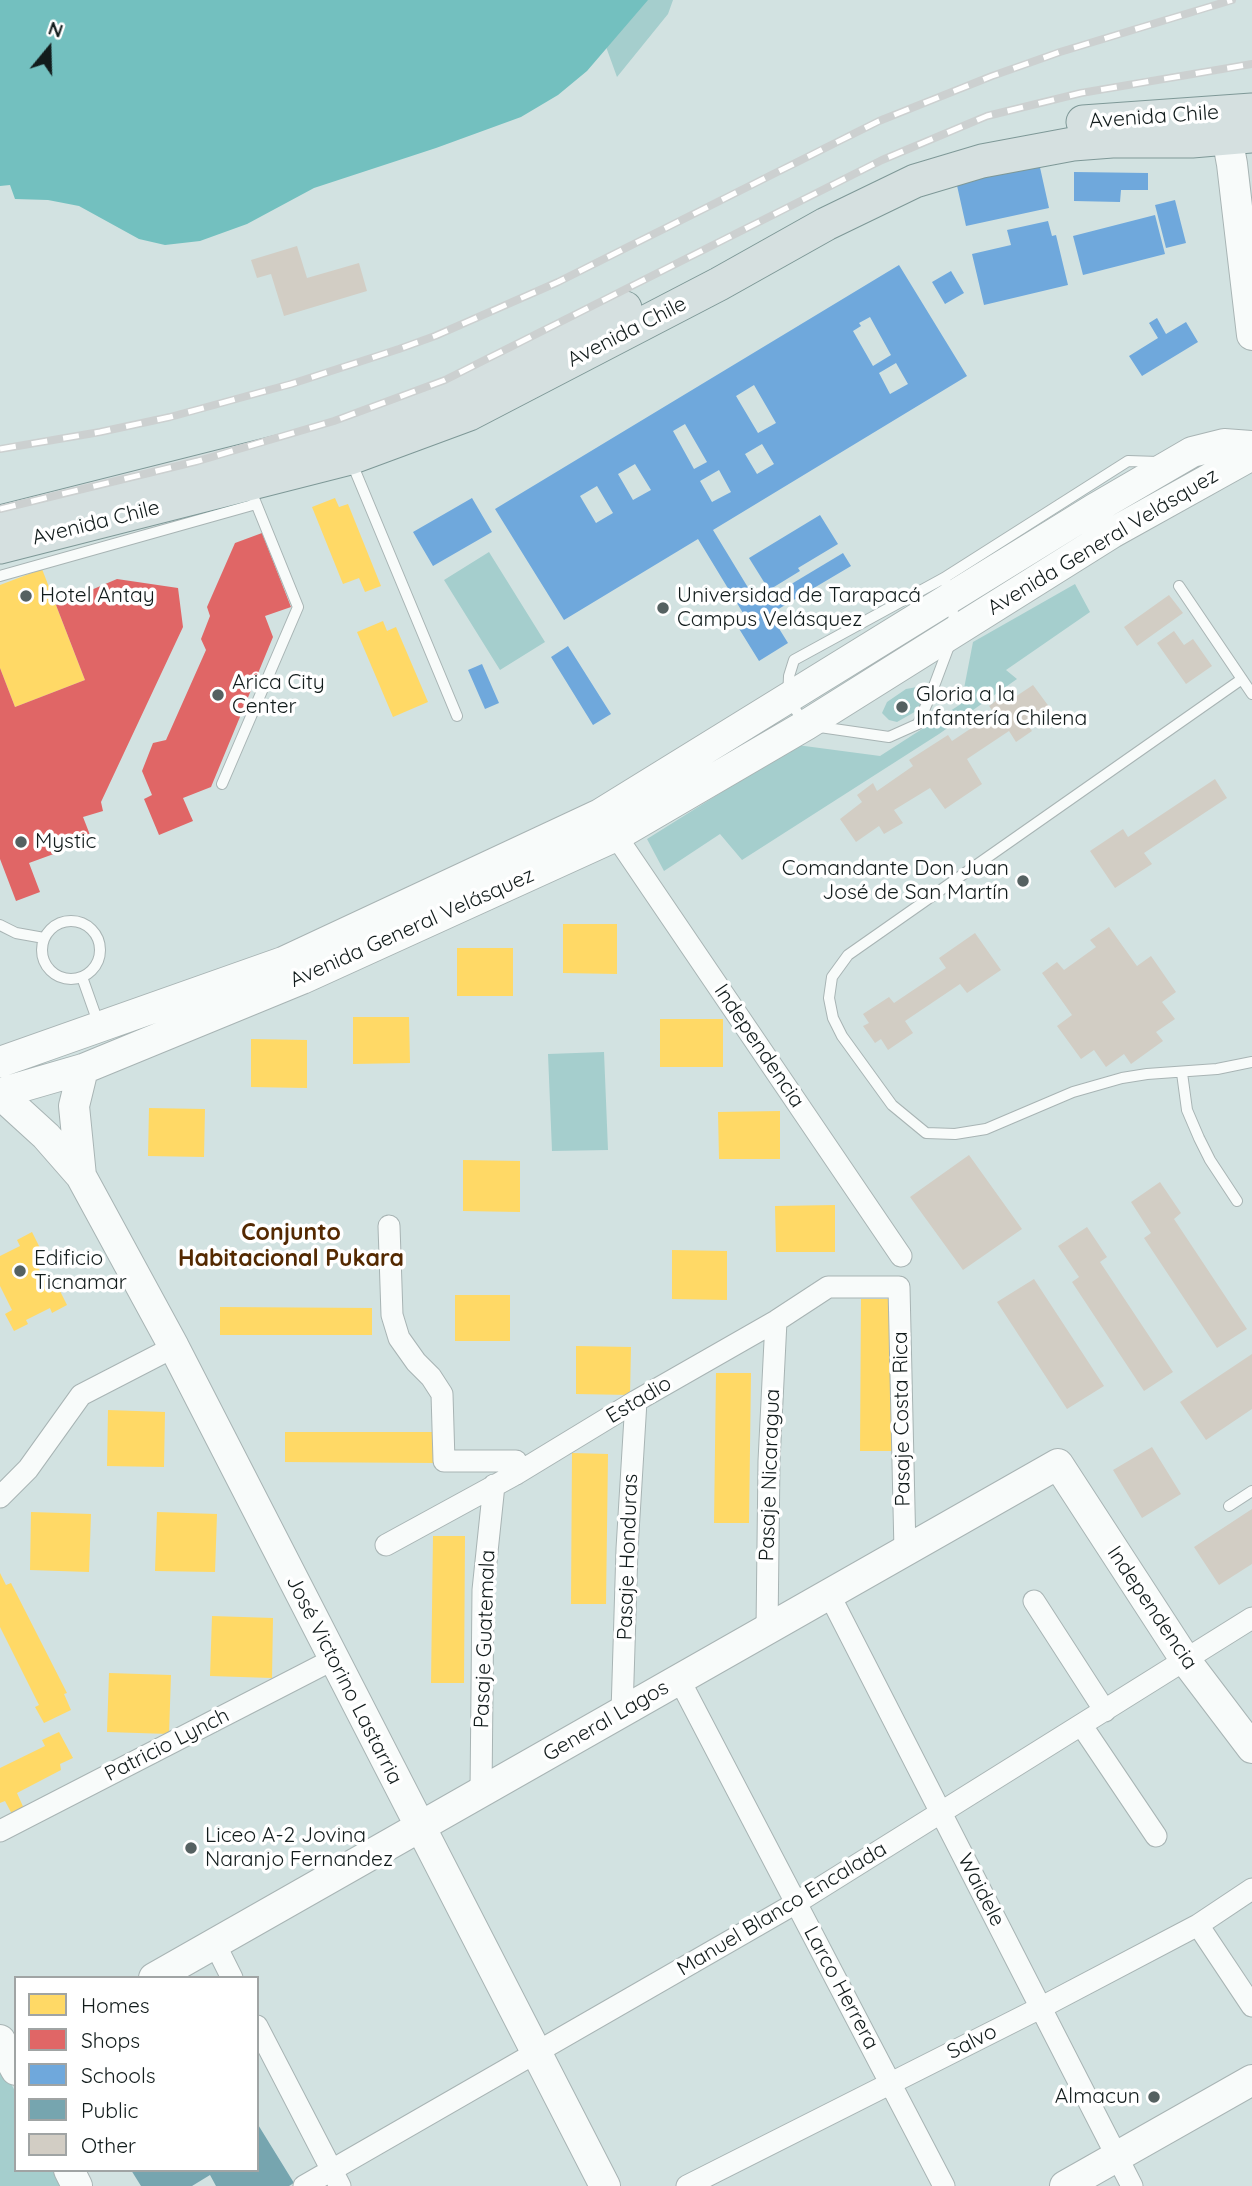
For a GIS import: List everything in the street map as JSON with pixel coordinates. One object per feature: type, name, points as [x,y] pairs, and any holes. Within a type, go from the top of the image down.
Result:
[{"type":"main road","points":[[1243,124],[1252,335]]},
{"type":"main road","name":"Avenida Chile","points":[[0,522],[443,410],[469,414],[707,290],[847,213],[915,181],[982,161],[1073,144],[1243,124]]},
{"type":"main road","name":"Avenida Chile","points":[[0,547],[252,494],[350,458],[443,410]]},
{"type":"main road","name":"Avenida General Velásquez","points":[[0,1062],[283,962],[600,814],[788,699],[948,587],[1192,452],[1224,444],[1252,446]]},
{"type":"main road","name":"Avenida General Velásquez","points":[[0,1093],[83,1069],[302,979],[616,836],[806,724],[1111,533],[1252,455]]},
{"type":"main road","name":"José Victorino Lastarria","points":[[80,1176],[74,1106],[83,1069]]},
{"type":"main road","name":"José Victorino Lastarria","points":[[0,1093],[46,1136],[80,1176],[174,1347],[605,2186]]},
{"type":"main road","name":"General Lagos","points":[[158,1976],[1058,1464]]},
{"type":"main road","name":"Independencia","points":[[1058,1464],[1186,1661],[1252,1748]]},
{"type":"main road","points":[[1065,2186],[1252,2080]]},
{"type":"street","name":"Independencia","points":[[616,836],[901,1256]]},
{"type":"street","points":[[389,1226],[392,1315],[399,1338],[442,1394],[444,1461],[516,1461],[516,1474]]},
{"type":"street","name":"Estadio","points":[[386,1545],[516,1474],[776,1321],[828,1287],[899,1287]]},
{"type":"street","name":"Pasaje Costa Rica","points":[[899,1287],[905,1551]]},
{"type":"street","name":"Pasaje Nicaragua","points":[[767,1629],[769,1461],[776,1321]]},
{"type":"street","points":[[0,1496],[28,1469],[81,1395],[174,1347]]},
{"type":"street","name":"Pasaje Honduras","points":[[622,1712],[627,1549],[636,1401]]},
{"type":"street","name":"Pasaje Guatemala","points":[[481,1792],[484,1590],[494,1485]]},
{"type":"street","name":"Waidele","points":[[829,1594],[1132,2186]]},
{"type":"street","points":[[1034,1601],[1105,1711]]},
{"type":"street","name":"Manuel Blanco Encalada","points":[[304,2186],[336,2178],[536,2053],[796,1903],[1252,1618]]},
{"type":"street","name":"Patricio Lynch","points":[[0,1831],[334,1659]]},
{"type":"street","name":"Larco Herrera","points":[[679,1679],[944,2186]]},
{"type":"street","points":[[1082,1726],[1156,1836]]},
{"type":"street","name":"Salvo","points":[[687,2186],[1198,1925],[1252,1889]]},
{"type":"street","points":[[1198,1925],[1252,2006]]},
{"type":"street","points":[[215,1944],[231,1976]]},
{"type":"street","points":[[259,2030],[336,2178]]},
{"type":"lane","points":[[350,458],[457,716]]},
{"type":"lane","points":[[0,576],[252,494],[298,607],[222,784]]},
{"type":"lane","points":[[1179,586],[1252,694]]},
{"type":"lane","points":[[788,699],[806,724],[889,737],[918,724],[955,630],[948,587]]},
{"type":"lane","points":[[1242,679],[863,944],[838,966],[830,988],[830,1009],[842,1036],[892,1105],[926,1133],[955,1134],[986,1129],[1045,1102],[1098,1084],[1147,1074],[1182,1073],[1252,1062]]},
{"type":"lane","points":[[76,920],[92,929],[98,937],[100,956],[96,965],[82,977],[63,978],[47,967],[43,957],[44,938],[57,924],[76,920]]},
{"type":"lane","points":[[0,925],[16,933],[44,938]]},
{"type":"lane","points":[[82,977],[100,1028]]},
{"type":"lane","points":[[1182,1073],[1187,1110],[1199,1138],[1237,1201]]},
{"type":"lane","points":[[1229,1506],[1252,1492]]},
{"type":"shaded area","points":[[550,0],[673,0],[668,14],[617,77],[605,44]]},
{"type":"shaded area","points":[[489,552],[545,642],[500,670],[444,580]]},
{"type":"shaded area","points":[[1075,584],[1090,612],[1006,670],[1017,679],[939,734],[742,860],[720,834],[664,871],[647,839],[797,745],[880,756],[961,704],[973,642]]},
{"type":"shaded area","points":[[906,689],[925,689],[924,703],[918,710],[897,722],[889,720],[882,713],[887,702]]},
{"type":"shaded area","points":[[604,1052],[608,1150],[552,1151],[548,1054]]},
{"type":"shaded area","points":[[0,2063],[14,2089],[14,2172],[58,2172],[65,2186],[0,2186]]},
{"type":"water","points":[[0,0],[648,0],[587,71],[558,95],[521,117],[314,188],[247,224],[200,241],[165,245],[139,239],[79,206],[48,200],[15,199],[10,185],[0,186]]},
{"type":"building: Homes","points":[[335,498],[339,507],[348,504],[381,586],[365,592],[359,578],[343,584],[312,507]]},
{"type":"building: Homes","points":[[42,569],[85,680],[15,707],[0,668],[0,585]]},
{"type":"building: Homes","points":[[383,621],[387,631],[396,627],[428,702],[393,717],[357,632]]},
{"type":"building: Homes","points":[[563,924],[617,924],[617,974],[563,973]]},
{"type":"building: Homes","points":[[457,948],[513,948],[513,996],[457,996]]},
{"type":"building: Homes","points":[[353,1017],[409,1017],[410,1063],[353,1064]]},
{"type":"building: Homes","points":[[660,1019],[723,1019],[723,1067],[660,1067]]},
{"type":"building: Homes","points":[[251,1039],[307,1040],[307,1088],[251,1087]]},
{"type":"building: Homes","points":[[149,1108],[205,1109],[204,1157],[148,1156]]},
{"type":"building: Homes","points":[[780,1111],[780,1159],[719,1159],[718,1112]]},
{"type":"building: Homes","points":[[463,1160],[520,1161],[520,1212],[463,1211]]},
{"type":"building: Homes","points":[[835,1205],[835,1252],[776,1252],[775,1206]]},
{"type":"building: Homes","name":"Edificio Ticnamar","points":[[32,1232],[42,1252],[33,1257],[49,1289],[57,1285],[67,1305],[52,1313],[50,1308],[26,1320],[28,1324],[14,1331],[5,1314],[12,1310],[0,1286],[0,1256],[20,1246],[17,1240]]},
{"type":"building: Homes","points":[[672,1250],[727,1251],[727,1300],[672,1299]]},
{"type":"building: Homes","points":[[455,1295],[510,1295],[510,1341],[455,1341]]},
{"type":"building: Homes","points":[[861,1299],[898,1299],[897,1451],[860,1451]]},
{"type":"building: Homes","points":[[220,1307],[372,1308],[372,1335],[220,1335]]},
{"type":"building: Homes","points":[[576,1346],[631,1347],[630,1395],[576,1394]]},
{"type":"building: Homes","points":[[716,1373],[751,1373],[749,1523],[714,1523]]},
{"type":"building: Homes","points":[[108,1410],[165,1412],[164,1467],[107,1466]]},
{"type":"building: Homes","points":[[285,1432],[435,1432],[435,1463],[285,1462]]},
{"type":"building: Homes","points":[[572,1453],[608,1454],[606,1604],[571,1604]]},
{"type":"building: Homes","points":[[31,1512],[91,1514],[89,1572],[30,1570]]},
{"type":"building: Homes","points":[[157,1512],[217,1514],[215,1572],[155,1571]]},
{"type":"building: Homes","points":[[433,1536],[465,1536],[464,1683],[431,1683]]},
{"type":"building: Homes","points":[[0,1573],[6,1585],[11,1583],[67,1693],[64,1694],[71,1710],[44,1723],[35,1707],[39,1705],[0,1627]]},
{"type":"building: Homes","points":[[212,1616],[273,1618],[272,1678],[210,1676]]},
{"type":"building: Homes","points":[[109,1673],[171,1675],[169,1734],[107,1732]]},
{"type":"building: Homes","points":[[59,1732],[73,1758],[60,1764],[61,1770],[17,1793],[25,1811],[13,1816],[5,1801],[0,1803],[0,1768],[45,1746],[42,1740]]},
{"type":"building: Shops","name":"Arica City Center","points":[[262,533],[291,607],[265,616],[273,637],[211,787],[183,798],[193,821],[159,835],[144,799],[152,795],[142,771],[153,743],[166,740],[206,650],[201,639],[210,616],[207,607],[235,543]]},
{"type":"building: Shops","points":[[117,579],[178,588],[183,627],[101,802],[103,811],[83,817],[92,840],[29,863],[40,892],[16,901],[0,859],[0,668],[15,707],[85,680],[56,605]]},
{"type":"building: Schools","points":[[1039,163],[1049,208],[966,226],[956,181]]},
{"type":"building: Schools","points":[[1074,172],[1148,173],[1148,190],[1121,190],[1120,202],[1074,201]]},
{"type":"building: Schools","points":[[1175,200],[1186,243],[1166,248],[1155,205]]},
{"type":"building: Schools","points":[[1155,215],[1165,254],[1083,275],[1073,236]]},
{"type":"building: Schools","points":[[1048,221],[1052,236],[1056,235],[1068,285],[984,305],[972,254],[1011,245],[1007,230]]},
{"type":"building: Schools","points":[[899,265],[967,376],[713,530],[758,604],[843,553],[851,566],[770,614],[788,643],[759,661],[733,619],[743,613],[698,539],[564,620],[495,509]],"holes":[[[870,317],[891,355],[873,366],[853,331],[861,326],[859,323]],[[896,363],[908,384],[890,394],[879,373]],[[754,385],[776,423],[758,433],[736,396]],[[685,424],[707,462],[694,469],[673,431]],[[762,444],[774,464],[757,474],[745,454]],[[635,464],[651,490],[633,500],[618,474]],[[719,470],[731,492],[712,502],[700,481]],[[597,486],[613,513],[596,523],[580,496]]]},
{"type":"building: Schools","points":[[951,271],[964,293],[945,304],[932,282]]},
{"type":"building: Schools","points":[[1157,318],[1166,334],[1186,322],[1198,342],[1142,376],[1129,356],[1158,338],[1149,323]]},
{"type":"building: Schools","points":[[472,498],[492,532],[433,566],[413,532]]},
{"type":"building: Schools","points":[[820,515],[838,544],[798,568],[800,571],[769,590],[749,558]]},
{"type":"building: Schools","points":[[568,646],[611,714],[593,725],[551,657]]},
{"type":"building: Schools","points":[[482,664],[499,703],[485,709],[468,670]]},
{"type":"building: Public","points":[[259,2126],[294,2183],[289,2186],[216,2186],[210,2175],[192,2186],[141,2186],[132,2172],[259,2172]]},
{"type":"building: Other","points":[[297,246],[307,278],[359,263],[367,291],[284,316],[271,274],[257,278],[251,260]]},
{"type":"building: Other","points":[[1169,595],[1183,613],[1137,646],[1124,627]]},
{"type":"building: Other","points":[[1174,631],[1184,645],[1193,639],[1212,666],[1186,684],[1157,643]]},
{"type":"building: Other","points":[[1033,685],[1050,708],[1027,724],[1032,731],[1016,742],[1009,731],[967,759],[982,784],[945,809],[930,788],[894,810],[903,823],[884,834],[879,826],[856,842],[840,819],[862,802],[857,795],[873,783],[877,791],[913,766],[909,760],[948,735],[952,741],[994,713],[989,706],[1004,695],[1009,701]]},
{"type":"building: Other","points":[[1215,779],[1227,798],[1144,853],[1152,864],[1115,888],[1090,851],[1123,829],[1128,837]]},
{"type":"building: Other","points":[[1109,927],[1137,966],[1151,956],[1176,992],[1162,1002],[1175,1019],[1156,1032],[1163,1041],[1131,1064],[1124,1054],[1106,1067],[1094,1050],[1081,1059],[1057,1026],[1072,1015],[1042,973],[1057,962],[1064,970],[1096,947],[1090,940]]},
{"type":"building: Other","points":[[975,933],[1001,970],[967,993],[960,984],[905,1021],[913,1033],[888,1050],[881,1039],[875,1043],[863,1026],[869,1023],[863,1014],[889,997],[894,1003],[946,968],[939,958]]},
{"type":"building: Other","points":[[969,1155],[1022,1229],[963,1270],[910,1197]]},
{"type":"building: Other","points":[[1160,1182],[1181,1213],[1174,1219],[1247,1329],[1217,1348],[1144,1238],[1151,1233],[1131,1202]]},
{"type":"building: Other","points":[[1087,1227],[1107,1257],[1100,1262],[1173,1372],[1144,1391],[1072,1282],[1079,1277],[1058,1246]]},
{"type":"building: Other","points":[[1034,1279],[1104,1386],[1067,1409],[997,1302]]},
{"type":"building: Other","points":[[1252,1354],[1252,1409],[1206,1440],[1180,1402]]},
{"type":"building: Other","points":[[1152,1447],[1181,1494],[1142,1518],[1113,1470]]},
{"type":"building: Other","points":[[1252,1509],[1252,1564],[1219,1585],[1194,1547]]},
{"type":"railway","points":[[0,449],[170,417],[291,384],[435,336],[558,282],[879,121],[1060,52],[1232,0]]},
{"type":"railway","points":[[0,509],[198,461],[334,421],[445,380],[882,160],[987,116],[1081,93],[1252,64]]},
{"type":"place","name":"Hotel Antay","points":[[26,596]]},
{"type":"place","name":"Universidad de Tarapacá Campus Velásquez","points":[[663,608]]},
{"type":"place","name":"Arica City Center","points":[[218,695]]},
{"type":"place","name":"Gloria a la Infantería Chilena","points":[[902,707]]},
{"type":"place","name":"Mystic","points":[[21,842]]},
{"type":"place","name":"Comandante Don Juan José de San Martín","points":[[1023,881]]},
{"type":"place","name":"Edificio Ticnamar","points":[[20,1271]]},
{"type":"place","name":"Liceo A-2 Jovina Naranjo Fernandez","points":[[191,1848]]},
{"type":"place","name":"Almacun","points":[[1154,2097]]},
{"type":"district","name":"Conjunto Habitacional Pukara","points":[[291,1246]]}]
